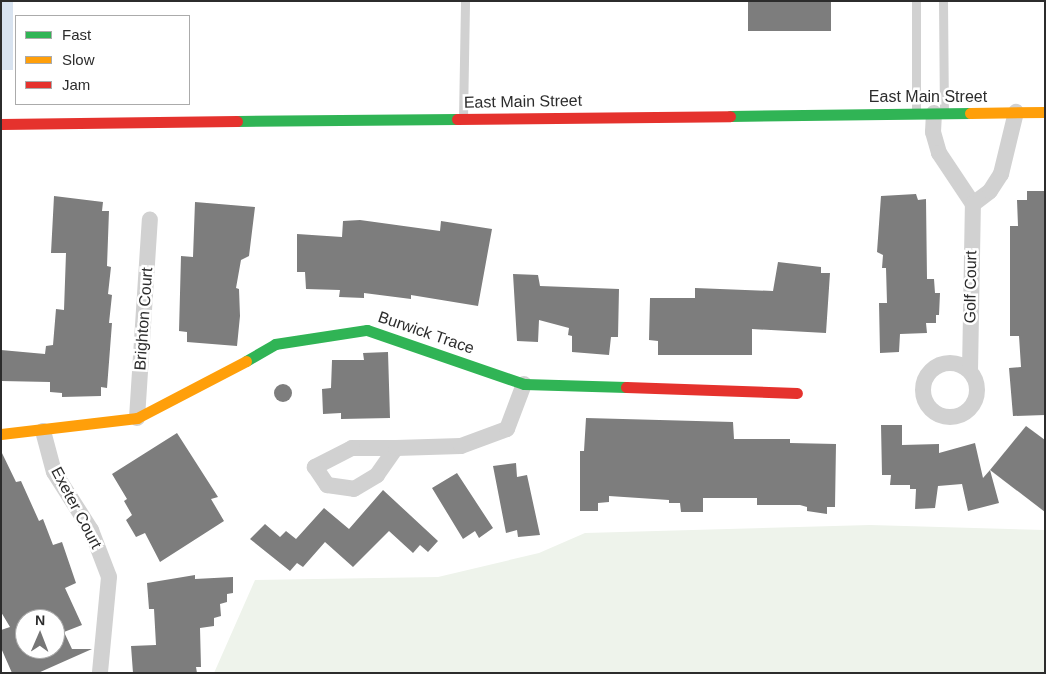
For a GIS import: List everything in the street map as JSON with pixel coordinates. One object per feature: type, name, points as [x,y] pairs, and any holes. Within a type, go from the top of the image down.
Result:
[{"type":"main road","name":"East Main Street","points":[[1,124],[1045,112]]},
{"type":"main road","name":"Burwick Trace","points":[[1,434],[43,431],[137,418],[215,379],[275,344],[367,330],[524,384],[797,393]]},
{"type":"street","points":[[939,113],[933,132],[939,153],[973,204],[990,191],[1001,174],[1016,112]]},
{"type":"street","name":"Golf Court","points":[[970,370],[973,204]]},
{"type":"street","name":"Brighton Court","points":[[137,418],[150,219]]},
{"type":"street","points":[[396,448],[461,446],[507,429],[524,384]]},
{"type":"street","name":"Exeter Court","points":[[43,431],[54,472],[91,530],[109,577],[100,673]]},
{"type":"lane","points":[[463,119],[465,1]]},
{"type":"lane","points":[[916,1],[916,113]]},
{"type":"lane","points":[[939,113],[943,1]]},
{"type":"shaded area","points":[[1,1],[13,1],[13,70],[1,70]]},
{"type":"shaded area","points":[[870,525],[1045,530],[1045,673],[214,673],[255,580],[438,577],[539,553],[585,533]]},
{"type":"building","points":[[748,1],[831,1],[831,31],[748,31]]},
{"type":"building","points":[[1027,191],[1045,191],[1045,415],[1013,416],[1009,368],[1021,367],[1019,336],[1010,336],[1010,226],[1018,226],[1017,200],[1027,200]]},
{"type":"building","points":[[916,194],[918,200],[926,199],[927,279],[934,279],[935,293],[940,293],[939,315],[936,315],[936,323],[926,323],[927,333],[900,334],[899,352],[880,353],[879,303],[887,303],[886,268],[882,268],[883,255],[877,252],[881,196]]},
{"type":"building","points":[[54,196],[103,202],[102,211],[109,211],[107,266],[111,267],[108,294],[112,295],[109,323],[112,323],[107,388],[101,387],[101,396],[62,397],[62,393],[50,392],[50,382],[1,381],[1,350],[45,354],[46,346],[53,345],[56,309],[64,310],[66,253],[51,253]]},
{"type":"building","points":[[195,202],[255,207],[249,256],[241,260],[236,288],[239,289],[240,316],[237,346],[187,342],[187,332],[179,331],[181,256],[193,257]]},
{"type":"building","points":[[360,220],[440,231],[441,221],[492,229],[478,306],[411,295],[411,299],[364,293],[364,298],[339,297],[340,290],[306,289],[305,272],[297,272],[297,234],[342,237],[343,221]]},
{"type":"building","points":[[778,262],[821,267],[821,273],[830,273],[826,333],[752,329],[752,355],[658,355],[658,341],[649,340],[650,298],[695,298],[695,288],[773,291]]},
{"type":"building","points":[[513,274],[538,275],[540,286],[619,289],[618,337],[611,337],[609,355],[572,352],[572,336],[568,335],[569,328],[539,320],[538,342],[517,341]]},
{"type":"building","points":[[388,352],[390,418],[341,419],[341,413],[323,414],[322,389],[331,388],[332,360],[364,360],[363,353]]},
{"type":"building","points":[[283,384],[289,387],[292,393],[289,399],[283,402],[277,399],[274,393],[277,387]]},
{"type":"building","points":[[586,418],[733,422],[734,439],[790,439],[790,443],[836,444],[835,507],[827,507],[827,514],[807,511],[807,507],[800,505],[757,505],[757,498],[703,498],[703,512],[681,512],[680,503],[669,503],[669,500],[609,496],[609,502],[598,503],[598,511],[580,511],[580,451],[584,451]]},
{"type":"building","points":[[881,425],[902,425],[902,445],[939,444],[939,453],[975,443],[983,478],[990,470],[999,503],[968,511],[962,484],[938,486],[935,508],[915,509],[916,489],[910,489],[910,485],[890,485],[891,475],[882,475]]},
{"type":"building","points":[[1026,426],[1045,440],[1045,512],[990,470]]},
{"type":"building","points":[[177,433],[218,497],[211,499],[224,521],[160,562],[145,533],[136,537],[126,520],[132,515],[124,501],[127,499],[112,474]]},
{"type":"building","points":[[1,451],[16,482],[21,481],[39,521],[43,519],[53,545],[62,542],[76,583],[65,588],[82,625],[65,632],[65,609],[15,609],[15,659],[65,659],[65,634],[72,649],[92,649],[38,673],[12,673],[1,648],[1,630],[10,627],[1,612]]},
{"type":"building","points":[[516,463],[517,477],[527,475],[540,535],[518,537],[517,530],[506,533],[493,466]]},
{"type":"building","points":[[457,473],[493,528],[479,538],[475,531],[463,539],[432,488]]},
{"type":"building","points":[[383,490],[438,541],[428,552],[420,545],[413,553],[389,531],[353,567],[325,542],[303,567],[297,563],[290,571],[250,539],[265,524],[280,537],[286,531],[296,539],[324,508],[349,529]]},
{"type":"building","points":[[195,575],[195,579],[233,577],[233,593],[227,594],[227,602],[220,604],[221,616],[214,618],[214,626],[200,628],[201,667],[196,667],[197,673],[133,673],[131,646],[156,645],[154,609],[149,609],[147,583]]},
{"type":"traffic: fast","points":[[730,116],[970,113]]},
{"type":"traffic: fast","points":[[237,121],[457,119]]},
{"type":"traffic: fast","points":[[246,361],[275,344],[367,330],[524,384],[626,387]]},
{"type":"traffic: slow","points":[[970,113],[1045,112]]},
{"type":"traffic: slow","points":[[1,434],[137,418],[246,361]]},
{"type":"traffic: jam","points":[[457,119],[730,116]]},
{"type":"traffic: jam","points":[[1,124],[237,121]]},
{"type":"traffic: jam","points":[[626,387],[797,393]]}]
